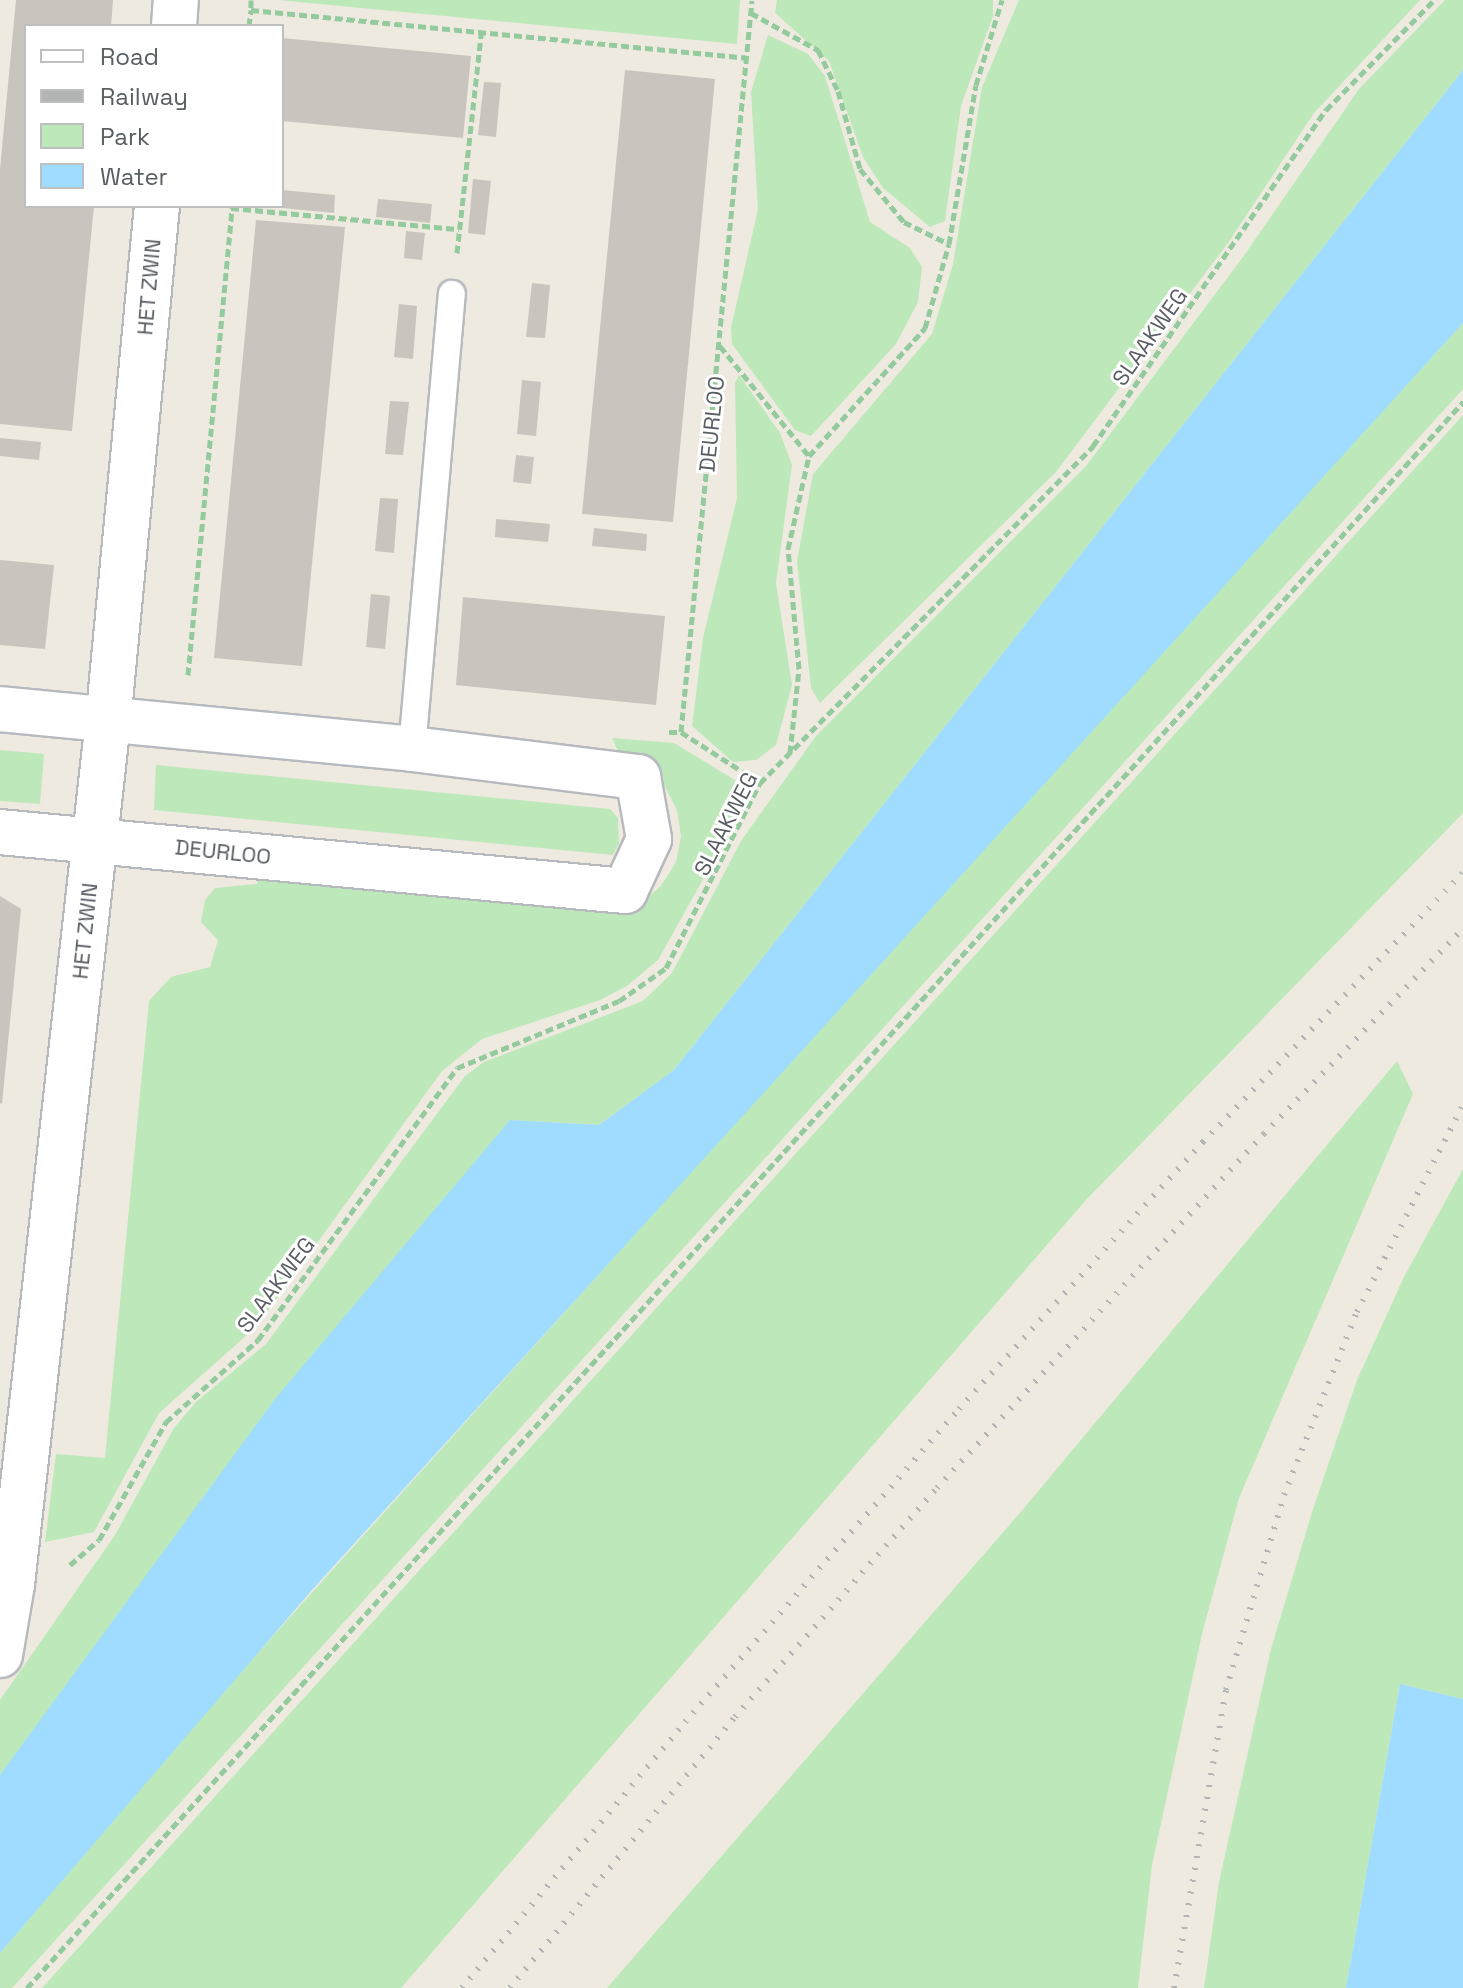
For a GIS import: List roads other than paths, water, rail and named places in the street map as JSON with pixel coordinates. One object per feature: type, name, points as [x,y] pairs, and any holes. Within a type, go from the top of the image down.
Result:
[{"type":"street","points":[[174,24],[176,0]]},
{"type":"street","name":"HET ZWIN","points":[[0,1655],[12,1584],[108,722],[157,208]]},
{"type":"street","name":"DEURLOO","points":[[0,709],[108,722],[412,749],[638,777],[649,839],[625,891],[0,832]]},
{"type":"lane","points":[[412,749],[452,294]]},
{"type":"water","points":[[1463,70],[1463,323],[312,1590],[0,1953],[0,1775],[275,1399],[510,1120],[599,1125],[674,1070]]},
{"type":"water","points":[[1400,1684],[1463,1699],[1463,1988],[1346,1988]]},
{"type":"railway","points":[[462,1988],[685,1722],[959,1409],[1203,1142],[1463,873]]},
{"type":"railway","points":[[510,1988],[735,1717],[937,1488],[1264,1134],[1463,929]]},
{"type":"railway","points":[[1174,1988],[1226,1690],[1284,1495],[1357,1312],[1463,1105]]}]
